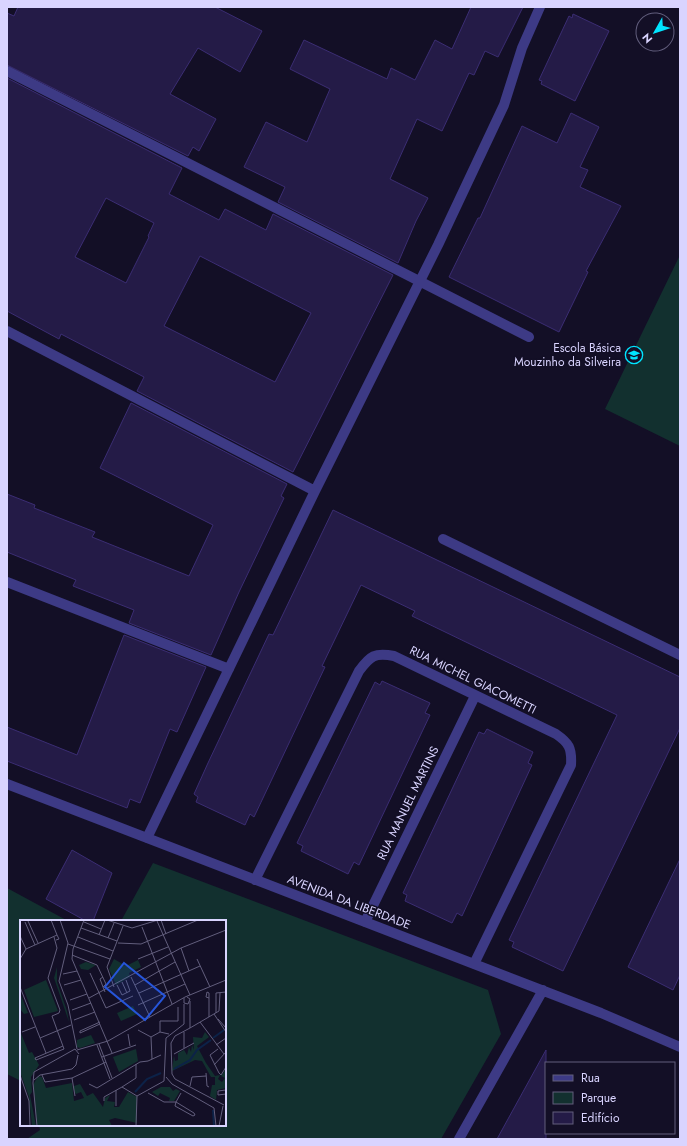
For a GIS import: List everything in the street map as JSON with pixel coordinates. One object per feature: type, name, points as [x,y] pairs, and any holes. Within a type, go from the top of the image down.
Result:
[{"type":"street","points":[[147,838],[315,491],[420,281],[504,105],[522,48],[540,7]]},
{"type":"street","points":[[7,71],[529,337]]},
{"type":"street","points":[[7,331],[315,491]]},
{"type":"street","points":[[443,539],[680,655]]},
{"type":"street","points":[[7,582],[229,669]]},
{"type":"street","name":"RUA MICHEL GIACOMETTI","points":[[255,880],[356,678],[366,661],[373,656],[382,654],[394,656],[556,734],[564,739],[570,747],[571,765],[474,964]]},
{"type":"street","name":"RUA MANUEL MARTINS","points":[[365,922],[475,696]]},
{"type":"street","name":"AVENIDA DA LIBERDADE","points":[[7,784],[543,990],[680,1047]]},
{"type":"street","points":[[459,1139],[543,990]]},
{"type":"green space","points":[[680,255],[680,446],[605,409]]},
{"type":"green space","points":[[153,863],[488,990],[501,1034],[441,1139],[27,1139],[40,1130],[39,1126],[226,1126],[226,920],[122,920]]},
{"type":"green space","points":[[7,888],[66,920],[20,920],[20,1080],[7,1074]]},
{"type":"building","points":[[18,7],[215,7],[262,31],[240,72],[198,48],[170,94],[216,119],[199,151],[193,147],[188,156],[7,65],[7,13],[14,16]]},
{"type":"building","points":[[471,7],[523,7],[498,57],[485,51],[474,75],[469,73],[442,131],[417,119],[390,179],[428,198],[416,221],[398,263],[278,202],[285,187],[244,167],[266,122],[307,142],[330,89],[290,69],[304,40],[387,79],[391,68],[415,80],[435,40],[452,49]]},
{"type":"building","points":[[573,14],[609,31],[575,101],[541,84],[542,81],[539,80],[569,16],[572,18]]},
{"type":"building","points":[[7,78],[182,168],[169,194],[219,220],[225,209],[266,230],[273,214],[393,275],[293,472],[137,391],[144,377],[61,334],[59,339],[7,311]],"holes":[[[106,198],[154,223],[148,236],[149,237],[126,283],[75,257]],[[200,256],[311,313],[275,382],[164,326]]]},
{"type":"building","points":[[571,113],[599,127],[580,167],[588,170],[580,187],[621,206],[586,271],[588,272],[559,332],[449,277],[478,218],[480,218],[522,126],[557,143]]},
{"type":"building","points":[[131,403],[287,484],[281,496],[284,498],[211,655],[129,623],[134,610],[73,586],[76,580],[7,552],[7,494],[35,505],[34,508],[95,532],[92,537],[189,576],[213,525],[100,468]]},
{"type":"building","points":[[333,510],[680,677],[680,728],[563,971],[512,947],[514,942],[509,940],[617,715],[412,616],[415,611],[361,585],[322,666],[325,667],[254,817],[250,814],[245,825],[196,802],[198,797],[194,794],[208,763],[269,634],[273,635]]},
{"type":"building","points":[[124,635],[206,667],[177,732],[170,729],[140,803],[130,799],[127,808],[7,761],[7,727],[77,755]]},
{"type":"building","points":[[382,681],[430,703],[425,713],[430,715],[359,865],[354,862],[348,874],[301,851],[303,846],[297,843],[375,682],[380,685]]},
{"type":"building","points":[[487,729],[533,752],[528,763],[532,765],[462,916],[457,913],[452,923],[405,901],[407,895],[403,893],[479,732],[484,734]]},
{"type":"building","points":[[72,850],[112,873],[93,920],[84,920],[46,899]]},
{"type":"building","points":[[680,859],[680,975],[673,990],[628,967]]},
{"type":"building","points":[[546,1050],[546,1139],[497,1139]]},
{"type":"place","name":"Escola Básica Mouzinho da Silveira","points":[[634,355]]}]
